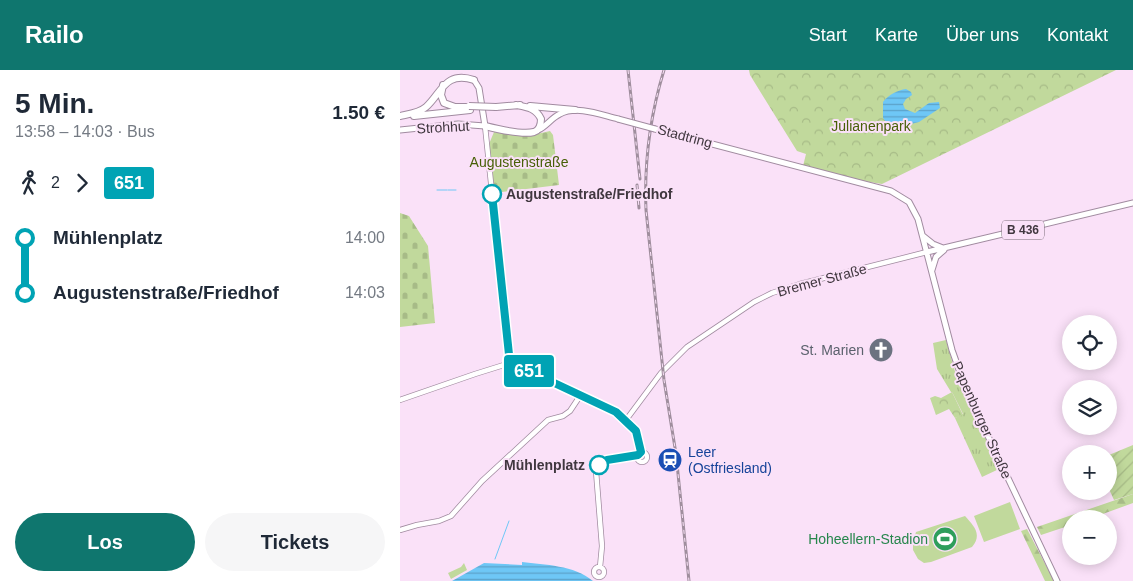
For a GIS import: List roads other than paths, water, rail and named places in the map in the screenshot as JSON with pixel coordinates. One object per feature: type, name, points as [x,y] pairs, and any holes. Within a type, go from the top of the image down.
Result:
[{"type":"highway","points":[[400,117],[426,107],[441,85],[452,77],[461,75],[474,80]]},
{"type":"highway","points":[[447,80],[441,91],[441,98],[444,103],[455,107],[470,108]]},
{"type":"highway","points":[[485,126],[522,132],[535,131],[540,126],[540,116],[533,109],[516,105]]},
{"type":"highway","name":"Stadtring","points":[[470,108],[516,105],[575,110]]},
{"type":"highway","points":[[400,117],[470,108]]},
{"type":"main road","points":[[474,80],[479,88],[485,126],[510,364]]},
{"type":"main road","points":[[535,131],[544,127],[558,114],[575,110]]},
{"type":"main road","name":"Stadtring","points":[[575,110],[711,143],[896,193],[909,202],[914,209],[927,252]]},
{"type":"main road","name":"Strohhut","points":[[400,131],[412,128],[458,124],[485,126]]},
{"type":"main road","name":"B 436","points":[[927,252],[1133,203]]},
{"type":"main road","points":[[923,235],[934,244],[946,248],[936,258],[932,270]]},
{"type":"main road","name":"Papenburger Straße","points":[[927,252],[952,350],[966,392],[1057,581]]},
{"type":"main road","name":"Bremer Straße","points":[[626,420],[655,381],[687,347],[738,312],[772,293],[927,252]]},
{"type":"main road","points":[[400,400],[510,364],[516,365],[613,410],[626,420],[636,431],[639,455],[610,459],[603,462],[598,466],[596,474],[602,546],[600,567],[604,570],[601,576]]},
{"type":"main road","points":[[400,530],[442,520],[454,513],[482,480],[546,422],[570,412],[581,396]]},
{"type":"main road","points":[[600,567],[595,568],[594,572],[596,576],[601,576],[605,581]]},
{"type":"water","points":[[906,89],[912,95],[903,104],[905,109],[915,113],[929,103],[939,102],[940,108],[919,122],[898,130],[890,126],[883,118],[883,102],[893,93]]},
{"type":"water","points":[[522,562],[568,569],[593,581],[452,581],[484,563],[522,565]]},
{"type":"waterway","points":[[437,190],[447,190]]},
{"type":"waterway","points":[[448,190],[456,190]]},
{"type":"waterway","points":[[495,559],[509,521]]},
{"type":"railway","points":[[628,70],[640,179]]},
{"type":"railway","points":[[664,70],[649,139],[646,174],[646,210],[664,380],[676,454],[689,581]]},
{"type":"railway","points":[[637,185],[639,208]]},
{"type":"place","name":"Augustenstraße/Friedhof","points":[[492,194]]},
{"type":"place","name":"St. Marien","points":[[881,350]]},
{"type":"place","name":"Leer (Ostfriesland)","points":[[670,460]]},
{"type":"place","name":"Mühlenplatz","points":[[599,465]]},
{"type":"place","name":"Hoheellern-Stadion","points":[[945,539]]},
{"type":"park label","name":"Julianenpark","points":[[871,126]]},
{"type":"park label","name":"Augustenstraße","points":[[519,162]]}]
